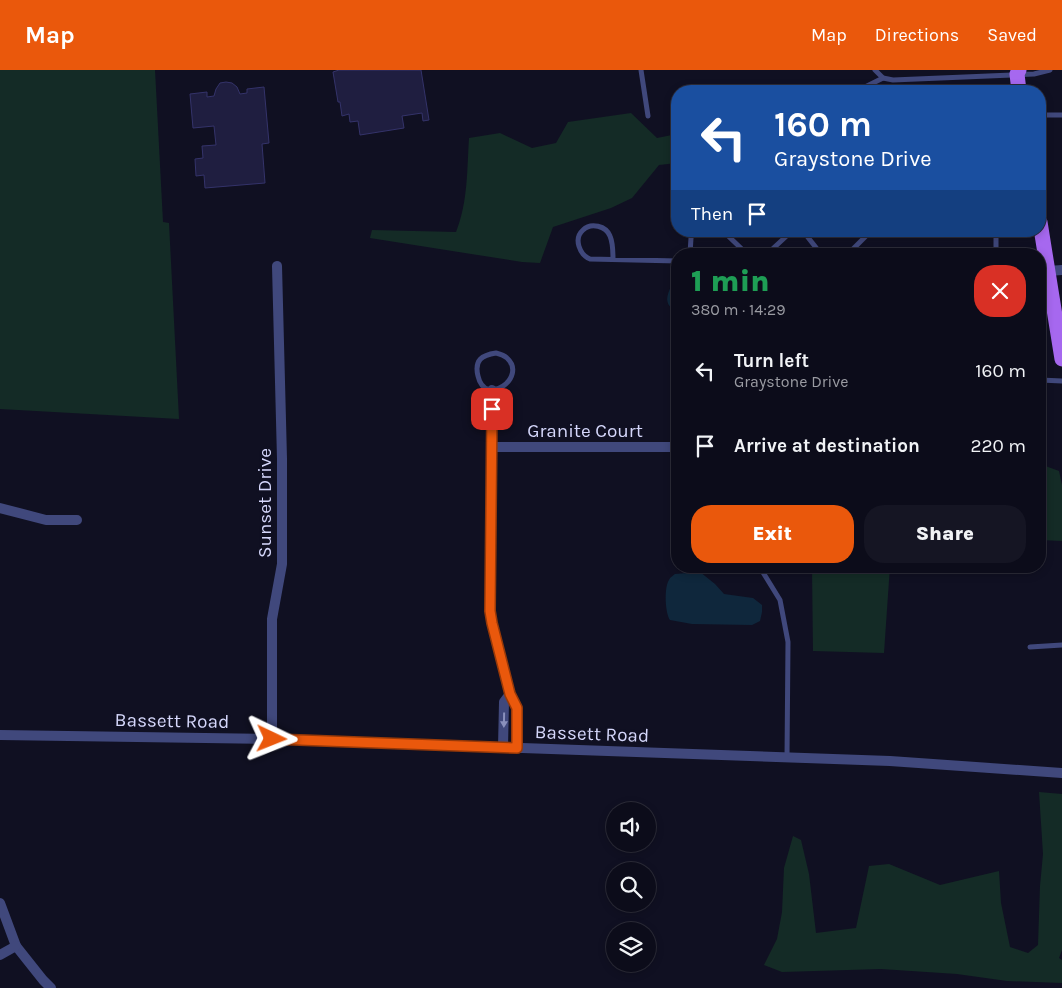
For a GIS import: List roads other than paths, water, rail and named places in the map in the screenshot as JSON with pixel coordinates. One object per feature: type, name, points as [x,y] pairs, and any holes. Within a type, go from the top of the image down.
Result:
[{"type":"main road","points":[[1016,71],[1018,85]]},
{"type":"main road","points":[[1045,237],[1055,270],[1062,359]]},
{"type":"street","name":"Sunset Drive","points":[[272,739],[272,619],[282,564],[282,449],[277,266]]},
{"type":"street","points":[[492,390],[490,611],[510,694],[517,708],[517,748]]},
{"type":"street","name":"Granite Court","points":[[492,447],[671,447]]},
{"type":"street","points":[[0,508],[46,520],[77,520]]},
{"type":"street","points":[[503,747],[504,702],[510,694]]},
{"type":"street","name":"Bassett Road","points":[[0,735],[272,739],[890,760],[1062,773]]},
{"type":"street","points":[[0,903],[16,946],[51,988]]},
{"type":"street","points":[[0,955],[16,946]]},
{"type":"lane","points":[[641,70],[648,116]]},
{"type":"lane","points":[[875,70],[883,78],[893,80],[983,77],[1016,71],[1034,74],[1050,70]]},
{"type":"lane","points":[[869,85],[883,78]]},
{"type":"lane","points":[[1046,115],[1062,115]]},
{"type":"lane","points":[[613,260],[613,246],[609,233],[604,228],[598,226],[590,226],[583,229],[578,242],[580,251],[585,257],[590,259],[613,260],[671,260]]},
{"type":"lane","points":[[729,237],[741,248]]},
{"type":"lane","points":[[774,248],[785,237]]},
{"type":"lane","points":[[808,237],[817,248]]},
{"type":"lane","points":[[854,248],[865,237]]},
{"type":"lane","points":[[496,353],[506,356],[512,365],[512,375],[502,388],[492,390],[484,388],[478,378],[476,367],[480,359],[487,354],[496,353]]},
{"type":"lane","points":[[1046,380],[1062,381]]},
{"type":"lane","points":[[763,573],[780,600],[788,642],[787,757]]},
{"type":"lane","points":[[1030,647],[1062,646]]},
{"type":"water","points":[[671,286],[671,308],[667,298]]},
{"type":"water","points":[[701,573],[724,594],[753,598],[762,605],[760,621],[752,625],[692,624],[670,620],[667,612],[666,588],[669,579],[675,574]]}]
